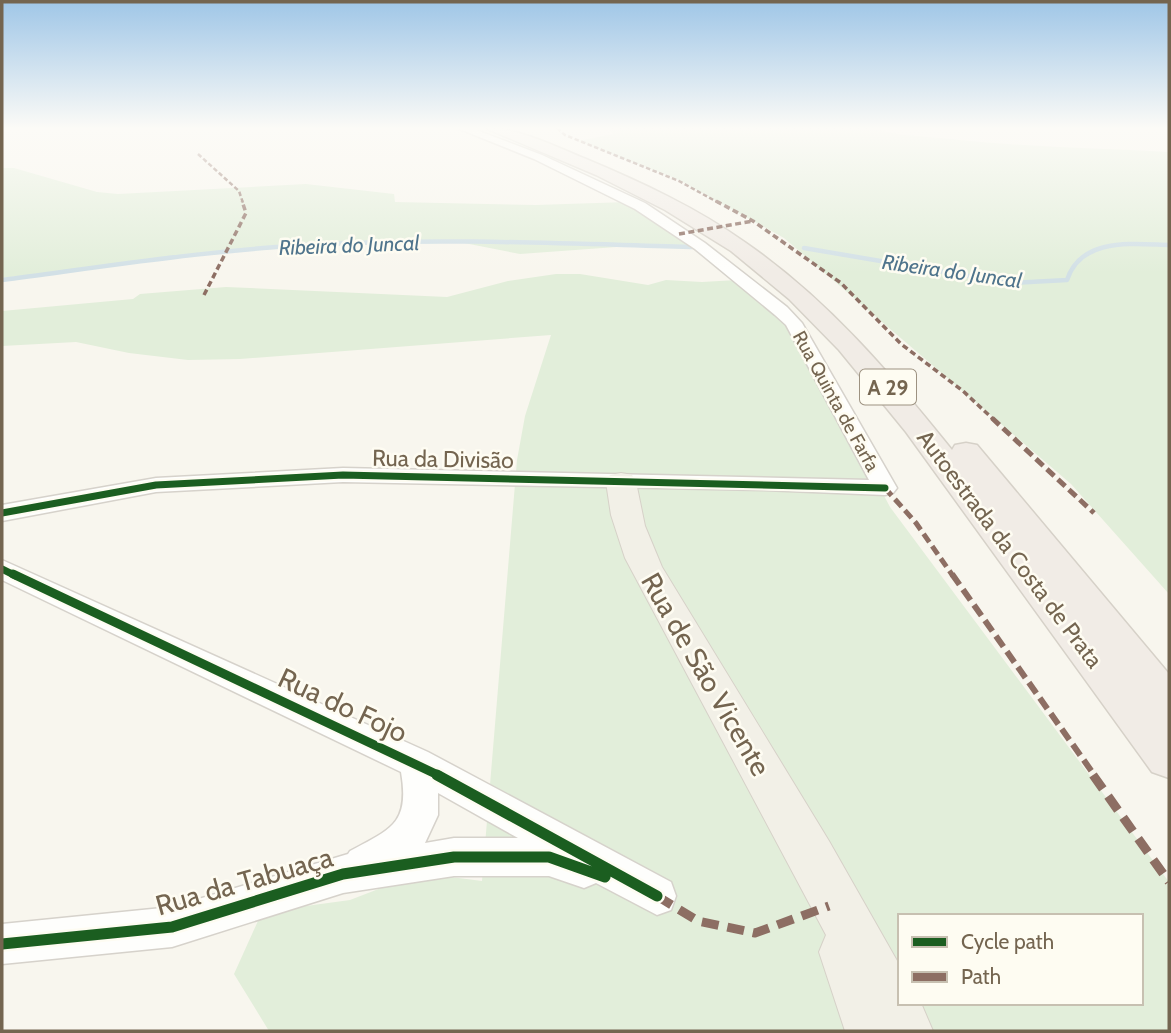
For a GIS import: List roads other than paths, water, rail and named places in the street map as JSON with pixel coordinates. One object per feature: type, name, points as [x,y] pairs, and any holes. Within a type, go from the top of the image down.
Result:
[{"type":"highway","name":"Autoestrada da Costa de Prata","points":[[612,176],[680,210],[769,270],[812,308],[885,383],[1169,757]]},
{"type":"highway","name":"Autoestrada da Costa de Prata","points":[[632,176],[653,185],[727,227],[786,268],[831,305],[906,379],[1169,706]]},
{"type":"main road","name":"Rua de São Vicente","points":[[621,482],[622,503],[630,532],[646,568],[812,858],[905,1031]]},
{"type":"main road","name":"Rua de São Vicente","points":[[812,858],[873,1031]]},
{"type":"street","name":"Rua Quinta de Farfa","points":[[578,176],[640,206],[700,246],[793,323],[885,488]]},
{"type":"street","name":"Rua da Divisão","points":[[2,513],[156,485],[343,475],[885,488]]},
{"type":"street","name":"Rua do Fojo","points":[[2,569],[416,763],[657,896]]},
{"type":"street","name":"Rua da Tabuaça","points":[[344,874],[400,844],[421,818],[424,793],[416,763]]},
{"type":"street","name":"Rua da Tabuaça","points":[[2,944],[172,927],[344,874],[454,857],[549,857],[657,896]]},
{"type":"waterway","name":"Ribeira do Juncal","points":[[2,280],[203,254],[325,244],[464,242],[697,247]]},
{"type":"waterway","name":"Ribeira do Juncal","points":[[804,248],[1010,283],[1067,280],[1074,266],[1084,256],[1109,246],[1169,245]]}]
